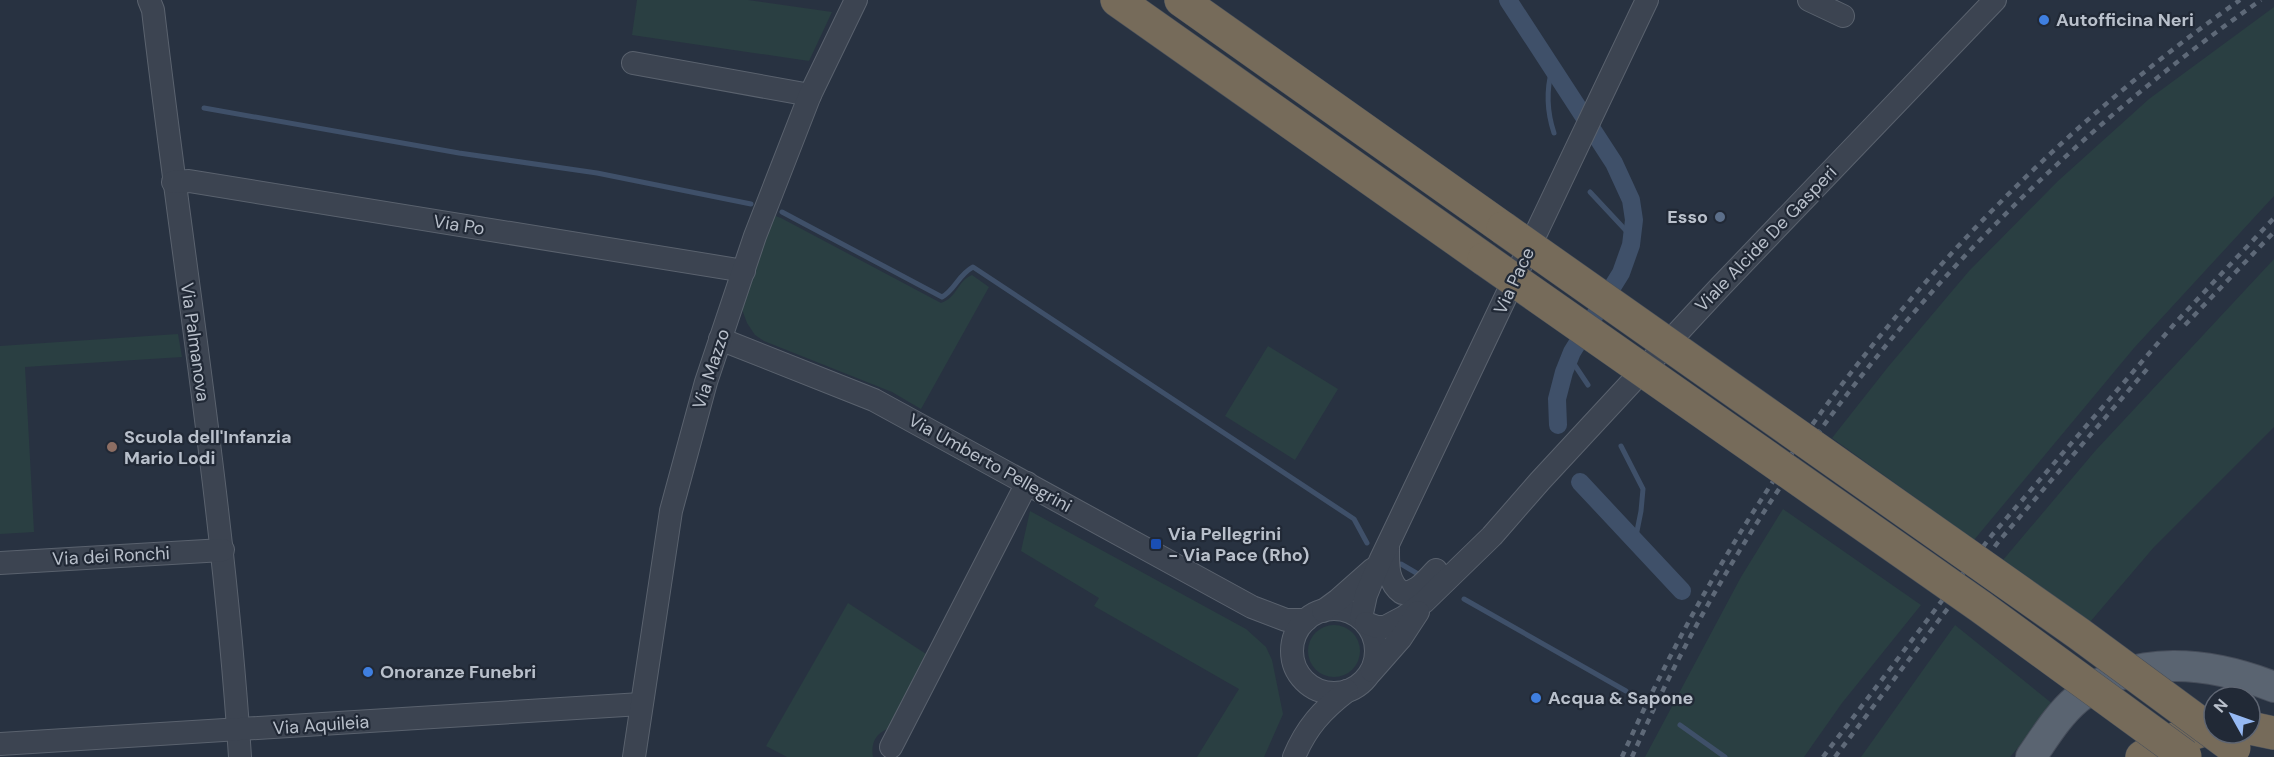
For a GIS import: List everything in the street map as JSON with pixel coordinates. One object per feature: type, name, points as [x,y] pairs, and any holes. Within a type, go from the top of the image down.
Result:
[{"type":"highway","points":[[1117,0],[1981,608],[2185,757]]},
{"type":"highway","points":[[1181,0],[2069,626],[2202,717]]},
{"type":"highway","points":[[2142,757],[2171,740],[2202,740]]},
{"type":"main road","points":[[2031,757],[2061,715],[2077,699],[2098,684],[2118,675],[2170,666],[2191,666],[2242,675],[2274,687]]},
{"type":"street","name":"Via Palmanova","points":[[149,0],[153,10],[173,182],[223,550],[240,757]]},
{"type":"street","name":"Via Mazzo","points":[[637,756],[641,704],[677,482],[720,339],[755,236],[810,95],[856,0]]},
{"type":"street","name":"Via Pace","points":[[1363,621],[1361,608],[1384,554],[1647,0]]},
{"type":"street","points":[[1809,0],[1843,16]]},
{"type":"street","name":"Viale Alcide De Gasperi","points":[[1363,621],[1377,627],[1392,624],[1424,602],[1457,567],[1486,531],[1540,481],[1720,287],[1995,0]]},
{"type":"street","points":[[633,63],[810,95]]},
{"type":"street","name":"Via Po","points":[[173,182],[189,181],[744,271]]},
{"type":"street","name":"Via Umberto Pellegrini","points":[[720,339],[860,393],[1252,607]]},
{"type":"street","points":[[891,747],[1027,483]]},
{"type":"street","name":"Via dei Ronchi","points":[[0,563],[223,550]]},
{"type":"street","points":[[1384,554],[1393,585],[1402,593],[1408,593],[1419,587],[1449,561],[1457,567]]},
{"type":"street","name":"Via Pace","points":[[1314,615],[1343,596],[1384,554]]},
{"type":"street","name":"Viale Alcide De Gasperi","points":[[1369,674],[1411,626],[1424,602]]},
{"type":"street","points":[[1252,607],[1286,620],[1343,610],[1363,621],[1373,634],[1376,648],[1375,662],[1369,674],[1359,685],[1347,691],[1324,709],[1299,747]]},
{"type":"street","points":[[1252,607],[1292,647]]},
{"type":"street","points":[[1299,747],[1305,707],[1292,647],[1299,628],[1314,615]]},
{"type":"street","points":[[1298,672],[1307,683],[1319,691],[1333,693],[1347,691]]},
{"type":"street","name":"Via Aquileia","points":[[0,744],[641,704]]},
{"type":"green space","points":[[637,0],[748,0],[832,12],[809,61],[632,35]]},
{"type":"green space","points":[[2274,7],[2274,196],[2134,348],[1974,540],[1832,438],[1969,271],[2058,181],[2149,99]]},
{"type":"green space","points":[[770,214],[941,303],[951,297],[963,281],[972,275],[989,287],[921,409],[892,392],[764,341],[755,335],[747,323],[740,304]]},
{"type":"green space","points":[[2274,259],[2274,427],[2154,547],[2090,622],[2003,560],[2096,450]]},
{"type":"green space","points":[[178,334],[182,357],[25,367],[34,532],[0,534],[0,346]]},
{"type":"green space","points":[[1268,346],[1338,389],[1295,460],[1225,416]]},
{"type":"green space","points":[[1783,509],[1921,605],[1842,703],[1804,757],[1645,757],[1741,577]]},
{"type":"green space","points":[[1030,511],[1246,629],[1266,647],[1272,660],[1283,714],[1264,757],[1197,757],[1239,689],[1094,606],[1099,598],[1021,551]]},
{"type":"green space","points":[[848,603],[926,654],[889,728],[875,739],[873,757],[787,757],[766,746]]},
{"type":"green space","points":[[1334,625],[1348,629],[1356,637],[1360,651],[1356,665],[1348,673],[1334,677],[1320,673],[1312,665],[1308,651],[1312,637],[1320,629]]},
{"type":"green space","points":[[1955,625],[2054,705],[2010,757],[1861,757]]},
{"type":"waterway","points":[[1508,0],[1614,163],[1631,200],[1634,220],[1631,245],[1621,273],[1572,352],[1564,372],[1557,399],[1558,425]]},
{"type":"waterway","points":[[1552,69],[1548,101],[1554,133]]},
{"type":"waterway","points":[[204,108],[459,153],[597,173],[751,204]]},
{"type":"waterway","points":[[1590,192],[1632,237]]},
{"type":"waterway","points":[[782,212],[942,297],[973,267],[1354,519],[1367,543]]},
{"type":"waterway","points":[[1570,358],[1588,385]]},
{"type":"waterway","points":[[1621,446],[1643,489],[1635,541]]},
{"type":"waterway","points":[[1580,482],[1682,591]]},
{"type":"waterway","points":[[1401,564],[1418,574]]},
{"type":"waterway","points":[[1464,599],[1626,691]]},
{"type":"waterway","points":[[1680,725],[1725,757]]},
{"type":"railway","points":[[1622,757],[1676,646],[1737,538],[1805,435],[1880,336],[1961,243],[2048,156],[2141,75],[2240,0]]},
{"type":"railway","points":[[1632,757],[1686,645],[1748,537],[1818,434],[1894,335],[1978,243],[2067,156],[2161,75],[2261,0]]},
{"type":"railway","points":[[1823,757],[1992,535],[2177,321],[2274,218]]},
{"type":"railway","points":[[2185,325],[2274,232]]},
{"type":"railway","points":[[1835,757],[1999,541],[2148,368]]},
{"type":"place","name":"Autofficina Neri","points":[[2044,20]]},
{"type":"place","name":"Esso","points":[[1720,217]]},
{"type":"place","name":"Scuola dell'Infanzia Mario Lodi","points":[[112,447]]},
{"type":"place","name":"Via Pellegrini - Via Pace (Rho)","points":[[1156,544]]},
{"type":"place","name":"Onoranze Funebri","points":[[368,672]]},
{"type":"place","name":"Acqua & Sapone","points":[[1536,698]]}]
